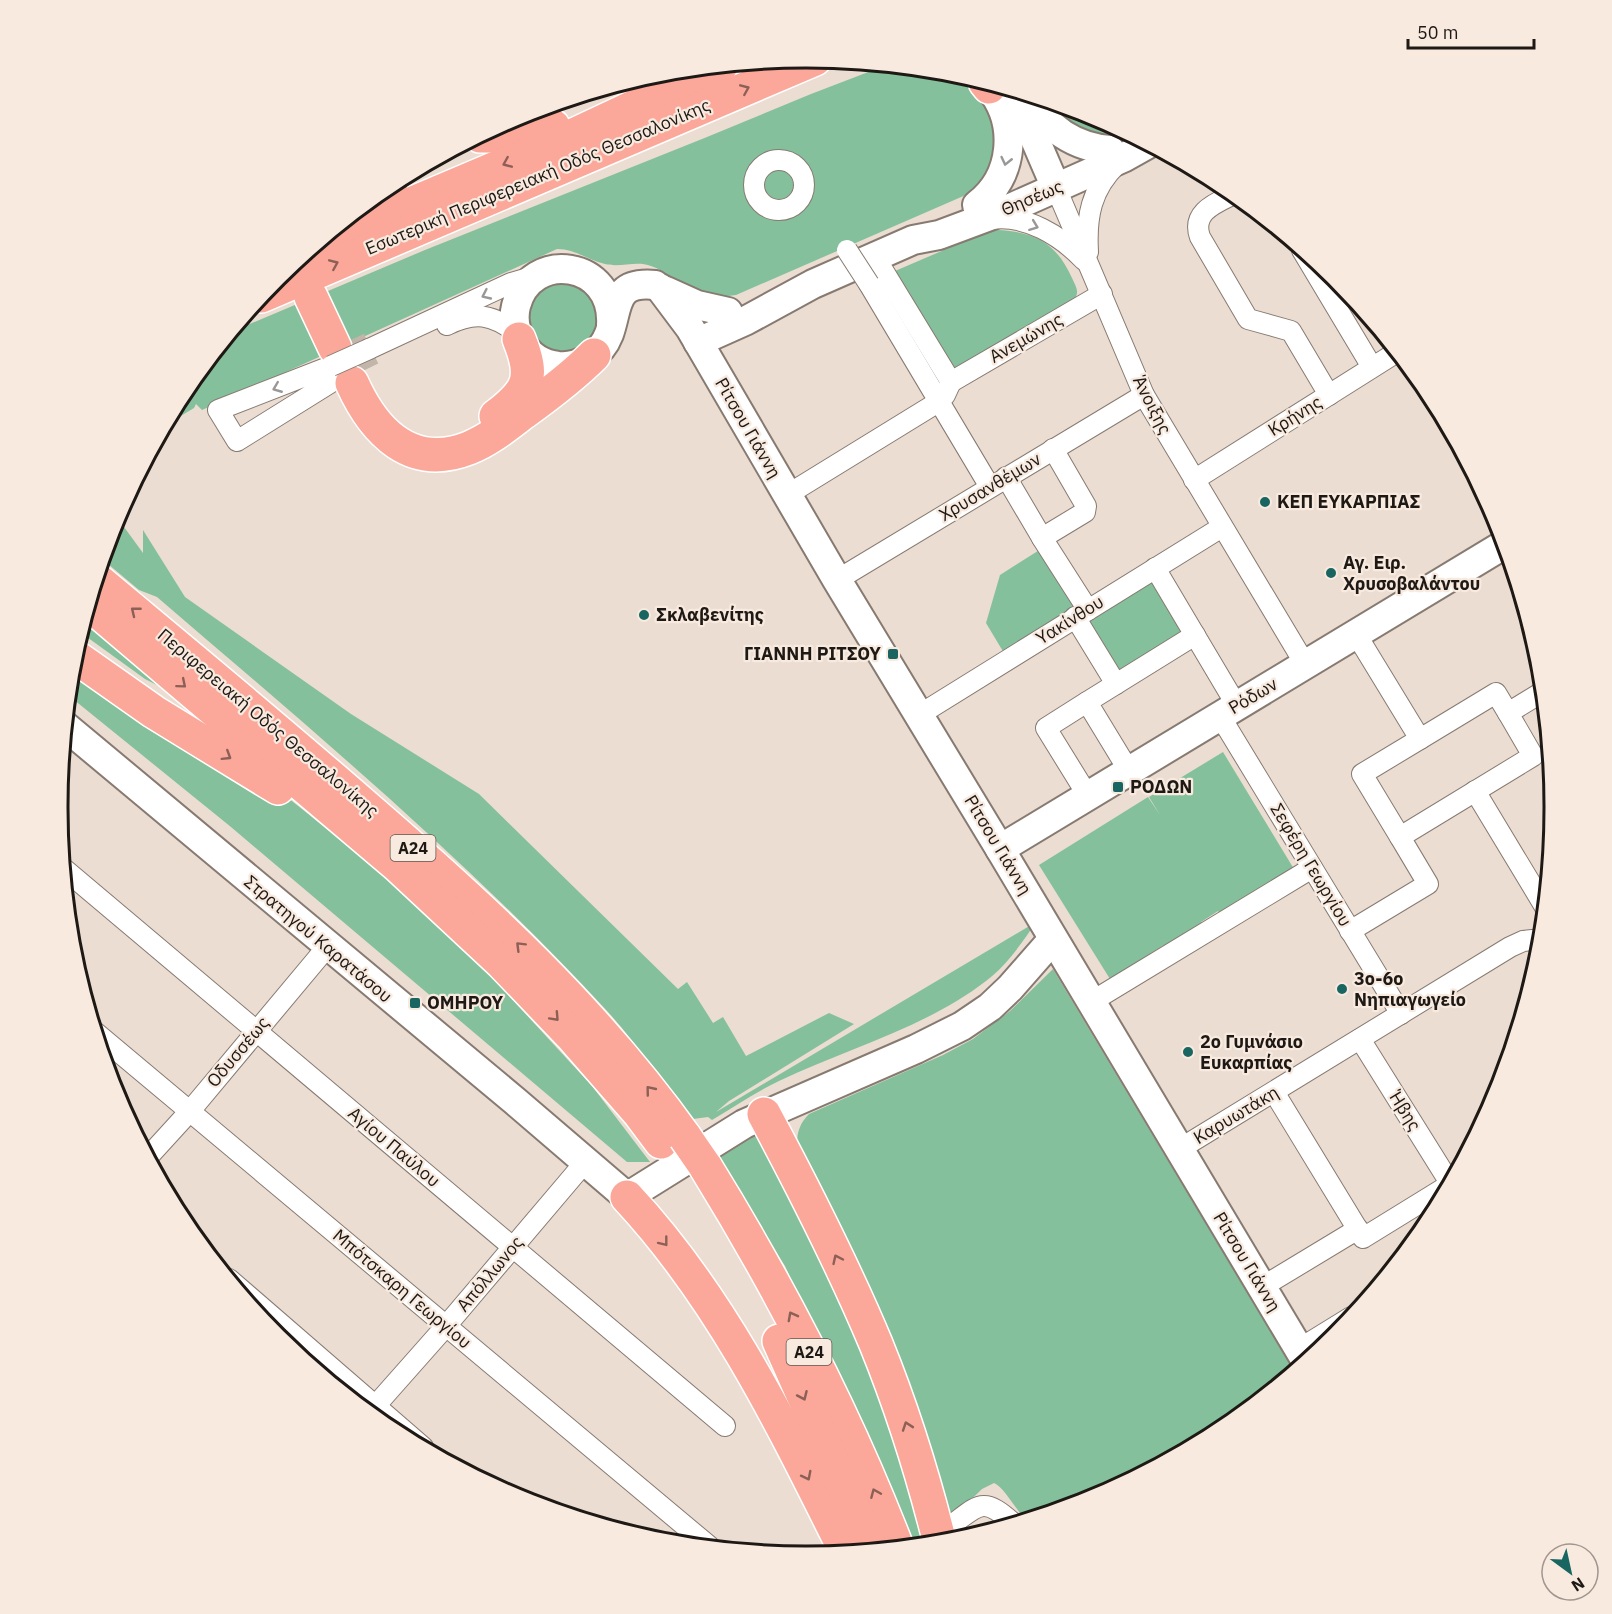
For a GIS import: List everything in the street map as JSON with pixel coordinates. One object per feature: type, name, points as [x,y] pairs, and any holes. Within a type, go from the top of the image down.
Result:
[{"type":"highway","name":"Εσωτερική Περιφερειακή Οδός Θεσσαλονίκης","points":[[282,287],[793,69]]},
{"type":"highway","name":"Εσωτερική Περιφερειακή Οδός Θεσσαλονίκης","points":[[341,234],[576,134],[698,77]]},
{"type":"highway","points":[[499,136],[512,136],[548,128],[679,80]]},
{"type":"highway","points":[[318,294],[352,363],[380,405],[387,415],[403,429],[417,436],[432,438],[461,436],[514,403],[521,394],[526,381],[528,364],[518,336]]},
{"type":"highway","points":[[352,363],[366,411],[387,436],[414,451],[441,454],[472,447],[495,434],[565,382],[594,355]]},
{"type":"highway","name":"Περιφερειακή Οδός Θεσσαλονίκης","points":[[103,584],[280,732],[506,932],[589,1018],[658,1100],[676,1144],[761,1260],[794,1321],[855,1449],[894,1540]]},
{"type":"highway","name":"Περιφερειακή Οδός Θεσσαλονίκης","points":[[95,609],[398,866],[421,890],[502,963],[551,1013],[640,1114],[676,1144]]},
{"type":"highway","points":[[82,662],[154,712],[308,809],[421,890]]},
{"type":"highway","points":[[765,1114],[825,1233],[876,1344],[944,1532]]},
{"type":"highway","name":"Περιφερειακή Οδός Θεσσαλονίκης","points":[[695,1172],[766,1315],[869,1542]]},
{"type":"highway","points":[[627,1197],[686,1270],[738,1347],[766,1396],[842,1544]]},
{"type":"street","points":[[994,93],[1005,115],[1008,128],[1008,151],[1006,165],[999,181],[977,213],[1006,218],[1040,228],[1070,246],[1090,266]]},
{"type":"street","name":"Άνοιξης","points":[[998,94],[1031,130]]},
{"type":"street","name":"Άνοιξης","points":[[1027,103],[1031,130],[1144,395],[1305,664]]},
{"type":"street","points":[[1037,106],[1044,118],[1060,133],[1081,143],[1125,150],[1102,180],[1091,205],[1087,230],[1090,266]]},
{"type":"street","name":"Θησέως","points":[[694,335],[862,264],[913,240],[921,233],[977,213],[1125,150]]},
{"type":"street","points":[[1225,199],[1200,215],[1197,222],[1200,237],[1248,319],[1291,331],[1329,395]]},
{"type":"street","points":[[787,495],[939,401],[945,395],[951,382],[862,264]]},
{"type":"street","points":[[862,264],[939,401],[998,482],[1042,537],[1116,684]]},
{"type":"street","points":[[658,287],[634,286],[622,294],[616,303],[605,341],[594,355],[567,366],[548,364],[531,354],[518,336],[494,319],[470,316],[352,363],[218,410],[237,441],[352,363],[511,283],[561,269],[639,278],[694,304],[737,316],[734,331],[724,353],[723,370],[727,392]]},
{"type":"street","points":[[580,272],[596,282],[608,297],[611,325]]},
{"type":"street","points":[[1316,274],[1372,367]]},
{"type":"street","points":[[518,336],[514,320],[518,301],[528,285],[540,275]]},
{"type":"street","name":"Ρίτσου Γιάννη","points":[[658,287],[694,335],[837,580],[1301,1354]]},
{"type":"street","name":"Ανεμώνης","points":[[951,382],[1102,294]]},
{"type":"street","name":"Κρήνης","points":[[1194,480],[1391,356]]},
{"type":"street","name":"Χρυσανθέμων","points":[[837,580],[1144,395]]},
{"type":"street","points":[[1042,537],[1086,512],[1086,506],[1053,449]]},
{"type":"street","name":"Υακίνθου","points":[[919,715],[1222,526]]},
{"type":"street","name":"Ρόδων","points":[[1000,849],[1497,549]]},
{"type":"street","name":"Σεφέρη Γεωργίου","points":[[1155,568],[1195,635],[1228,711],[1312,868],[1401,1014]]},
{"type":"street","points":[[1356,634],[1420,740]]},
{"type":"street","points":[[1088,796],[1046,728],[1195,635]]},
{"type":"street","points":[[1350,931],[1428,884],[1362,774],[1496,693],[1533,756],[1400,837]]},
{"type":"street","points":[[1508,713],[1536,696]]},
{"type":"street","points":[[1087,702],[1129,771]]},
{"type":"street","name":"Στρατηγού Καρατάσου","points":[[71,737],[627,1197]]},
{"type":"street","points":[[1475,791],[1539,897]]},
{"type":"street","points":[[1091,1002],[1312,868]]},
{"type":"street","name":"Αγίου Παύλου","points":[[71,875],[725,1426]]},
{"type":"street","points":[[627,1197],[727,1133],[765,1114],[916,1049],[962,1026],[990,1007],[1010,988],[1053,939]]},
{"type":"street","name":"Καρυωτάκη","points":[[1178,1149],[1517,943],[1532,941]]},
{"type":"street","name":"Οδυσσέως","points":[[153,1151],[190,1111],[327,947]]},
{"type":"street","name":"Ήβης","points":[[1360,1039],[1446,1177]]},
{"type":"street","name":"Μπότσκαρη Γεωργίου","points":[[106,1041],[697,1537]]},
{"type":"street","points":[[1274,1092],[1364,1238],[1435,1193]]},
{"type":"street","name":"Απόλλωνος","points":[[375,1406],[447,1326],[586,1161]]},
{"type":"street","points":[[1262,1287],[1358,1228]]},
{"type":"street","points":[[284,1329],[336,1376]]},
{"type":"street","points":[[949,1531],[972,1510],[985,1506],[998,1510],[1006,1517]]},
{"type":"green space","points":[[869,72],[902,75],[975,89],[996,127],[994,164],[975,191],[736,295],[701,294],[682,286],[664,272],[645,264],[605,264],[570,251],[557,249],[202,410],[196,404],[194,408],[180,417],[220,357],[247,325],[425,250]]},
{"type":"green space","points":[[1058,114],[1116,137],[1112,138],[1066,124]]},
{"type":"green space","points":[[997,230],[1023,233],[1052,248],[1066,266],[1077,294],[1074,300],[954,369],[895,271],[986,232]]},
{"type":"green space","points":[[580,282],[602,317],[588,345],[568,353],[558,353],[542,345],[531,333],[527,317],[528,309],[543,285]]},
{"type":"green space","points":[[123,526],[143,553],[143,530],[185,597],[351,714],[479,794],[678,989],[687,982],[713,1023],[723,1017],[746,1056],[829,1013],[854,1024],[729,1101],[716,1112],[1036,922],[1013,954],[993,975],[938,1012],[779,1081],[712,1120],[708,1117],[693,1119],[608,1012],[446,850],[157,597],[139,590],[109,565]]},
{"type":"green space","points":[[1041,549],[1077,607],[1004,653],[986,623],[1000,575]]},
{"type":"green space","points":[[1154,577],[1189,633],[1119,678],[1083,621]]},
{"type":"green space","points":[[92,620],[171,692],[145,679],[88,638]]},
{"type":"green space","points":[[82,665],[246,765],[440,921],[592,1086],[650,1162],[627,1162],[231,827],[76,701]]},
{"type":"green space","points":[[1223,752],[1297,874],[1224,919],[1218,911],[1201,922],[1204,927],[1167,950],[1164,945],[1151,953],[1153,958],[1115,981],[1113,977],[1110,979],[1039,865],[1148,797],[1160,815],[1149,797]]},
{"type":"green space","points":[[1053,969],[1290,1364],[1256,1393],[1216,1421],[1175,1447],[1133,1469],[1089,1489],[1020,1513],[1002,1489],[994,1483],[982,1489],[947,1523],[797,1144],[801,1124],[809,1114],[943,1055],[973,1039],[1010,1011]]},
{"type":"green space","points":[[754,1135],[779,1161],[844,1288],[911,1479],[922,1536],[901,1539],[868,1450],[785,1266],[718,1161],[730,1141]]},
{"type":"tunnel","points":[[349,341],[366,376]]},
{"type":"place","name":"ΚΕΠ ΕΥΚΑΡΠΙΑΣ","points":[[1265,502]]},
{"type":"place","name":"Αγ. Ειρ. Χρυσοβαλάντου","points":[[1331,573]]},
{"type":"place","name":"Σκλαβενίτης","points":[[644,615]]},
{"type":"place","name":"ΓΙΑΝΝΗ ΡΙΤΣΟΥ","points":[[893,654]]},
{"type":"place","name":"ΡΟΔΩΝ","points":[[1118,787]]},
{"type":"place","name":"3ο-6ο Νηπιαγωγείο","points":[[1342,989]]},
{"type":"place","name":"ΟΜΗΡΟΥ","points":[[415,1003]]},
{"type":"place","name":"2ο Γυμνάσιο Ευκαρπίας","points":[[1188,1052]]}]
